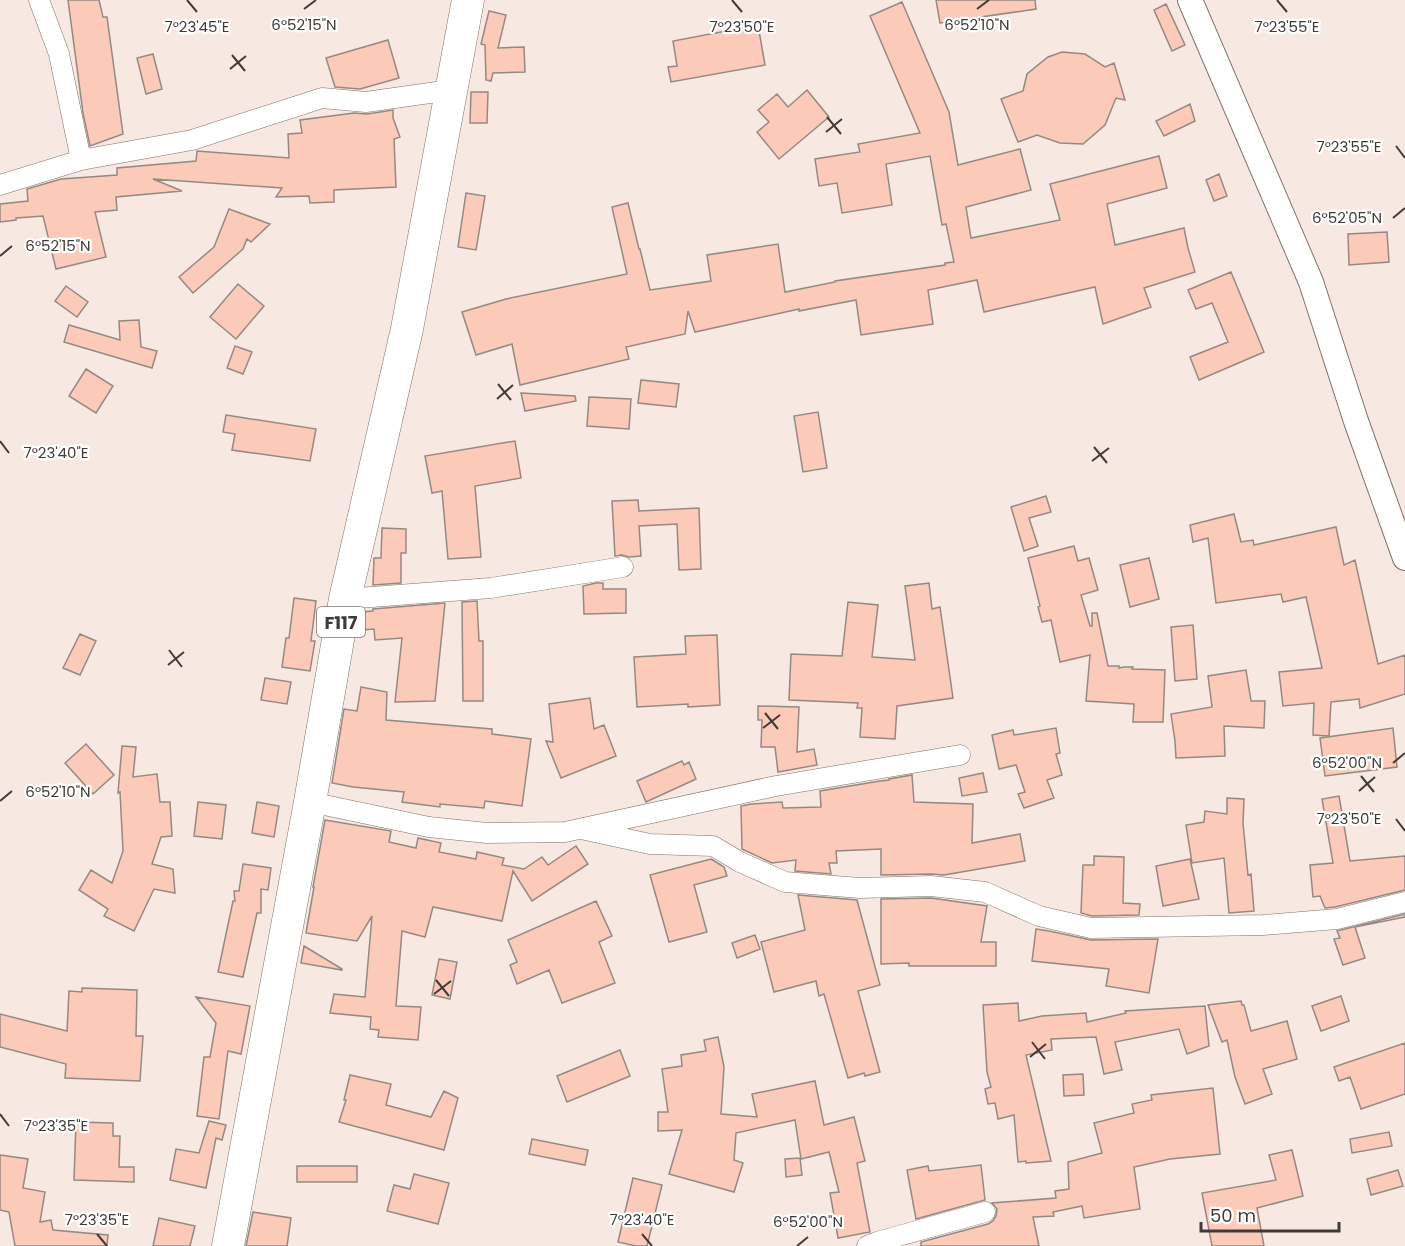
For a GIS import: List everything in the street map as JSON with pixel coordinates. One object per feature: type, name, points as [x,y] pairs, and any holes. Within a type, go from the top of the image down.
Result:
[{"type":"main road","name":"F117","points":[[228,1246],[345,599],[407,329],[468,0]]},
{"type":"street","points":[[39,0],[59,54],[81,160]]},
{"type":"street","points":[[1190,0],[1311,282],[1356,421],[1405,558]]},
{"type":"street","points":[[0,185],[81,160],[192,140],[322,98],[366,102],[452,90]]},
{"type":"street","points":[[345,599],[491,588],[623,567]]},
{"type":"street","points":[[310,802],[429,826],[487,833],[565,832],[776,786],[960,754]]},
{"type":"street","points":[[581,829],[650,844],[713,846],[740,862],[785,882],[860,888],[931,886],[985,892],[1039,916],[1091,928],[1263,925],[1316,921],[1337,919],[1405,902]]},
{"type":"street","points":[[867,1246],[985,1212]]},
{"type":"building","points":[[68,0],[99,0],[103,17],[107,17],[123,134],[90,146],[83,113]]},
{"type":"building","points":[[936,0],[1035,0],[1036,9],[940,23]]},
{"type":"building","points":[[902,2],[949,112],[958,165],[1020,149],[1031,190],[966,207],[971,238],[1060,220],[1050,184],[1159,156],[1167,188],[1107,204],[1115,245],[1184,228],[1195,272],[1144,288],[1151,307],[1103,324],[1095,287],[984,312],[977,280],[928,290],[933,324],[861,335],[856,300],[799,311],[799,309],[695,332],[688,311],[685,334],[626,347],[629,359],[520,385],[512,344],[476,355],[462,312],[506,299],[627,274],[612,207],[628,203],[650,290],[711,281],[707,255],[778,244],[785,292],[835,281],[954,262],[946,224],[942,225],[930,156],[886,164],[892,205],[842,213],[837,183],[819,186],[815,159],[860,152],[858,144],[920,133],[870,16]]},
{"type":"building","points":[[1166,4],[1185,45],[1172,51],[1154,10]]},
{"type":"building","points":[[489,11],[506,15],[498,48],[524,47],[525,72],[493,73],[491,81],[486,80],[485,45],[481,44]]},
{"type":"building","points":[[758,25],[765,65],[671,82],[668,67],[677,66],[673,41]]},
{"type":"building","points":[[388,40],[399,78],[360,89],[335,87],[326,58]]},
{"type":"building","points":[[1062,52],[1085,54],[1105,67],[1114,63],[1125,100],[1116,98],[1105,125],[1083,144],[1060,143],[1037,135],[1018,142],[1001,99],[1023,91],[1027,74],[1048,57]]},
{"type":"building","points":[[153,54],[162,89],[146,94],[137,58]]},
{"type":"building","points":[[807,90],[829,117],[779,159],[757,132],[769,122],[758,110],[777,94],[788,107]]},
{"type":"building","points":[[471,92],[488,92],[487,123],[470,123]]},
{"type":"building","points":[[1190,104],[1195,121],[1164,136],[1156,121]]},
{"type":"building","points":[[393,110],[393,118],[400,137],[394,139],[396,187],[334,190],[334,202],[310,203],[309,196],[276,197],[282,188],[153,179],[182,191],[116,197],[117,210],[95,212],[106,257],[56,269],[43,216],[0,222],[0,204],[28,201],[27,189],[61,179],[117,175],[117,168],[196,161],[197,151],[289,158],[288,134],[302,133],[300,120]]},
{"type":"building","points":[[1219,174],[1227,196],[1214,201],[1206,180]]},
{"type":"building","points":[[466,193],[485,196],[476,250],[458,247]]},
{"type":"building","points":[[229,209],[270,224],[251,242],[247,239],[243,249],[193,293],[179,277],[214,247]]},
{"type":"building","points":[[1387,232],[1389,262],[1349,265],[1348,234]]},
{"type":"building","points":[[1231,272],[1264,352],[1199,380],[1190,357],[1228,342],[1212,303],[1196,309],[1188,290]]},
{"type":"building","points":[[238,284],[264,306],[236,339],[210,317]]},
{"type":"building","points":[[66,286],[88,302],[77,317],[55,301]]},
{"type":"building","points":[[139,320],[141,347],[157,351],[152,368],[64,342],[69,325],[120,340],[119,321]]},
{"type":"building","points":[[235,346],[252,352],[243,374],[227,368]]},
{"type":"building","points":[[86,369],[113,386],[96,413],[69,396]]},
{"type":"building","points":[[641,380],[679,384],[676,407],[638,403]]},
{"type":"building","points":[[521,393],[575,396],[576,401],[525,411]]},
{"type":"building","points":[[589,397],[631,399],[629,429],[587,426]]},
{"type":"building","points":[[818,412],[827,468],[803,472],[794,416]]},
{"type":"building","points":[[226,415],[316,429],[310,461],[232,450],[235,434],[223,432]]},
{"type":"building","points":[[515,441],[521,478],[475,486],[481,557],[448,559],[442,491],[432,493],[425,456]]},
{"type":"building","points":[[1046,496],[1051,512],[1029,518],[1038,546],[1024,551],[1011,507]]},
{"type":"building","points":[[638,500],[639,511],[699,508],[701,569],[679,570],[677,524],[639,526],[641,556],[615,556],[612,501]]},
{"type":"building","points":[[1234,514],[1241,542],[1253,540],[1254,545],[1336,527],[1344,565],[1355,560],[1378,664],[1405,655],[1405,694],[1360,708],[1359,699],[1331,702],[1329,736],[1313,735],[1314,703],[1283,706],[1279,672],[1322,668],[1306,597],[1283,602],[1281,594],[1216,603],[1208,538],[1193,542],[1190,525]]},
{"type":"building","points":[[382,528],[406,529],[406,553],[401,553],[401,583],[373,585],[374,558],[381,558]]},
{"type":"building","points":[[1074,546],[1078,561],[1089,558],[1098,590],[1081,595],[1090,626],[1092,626],[1092,613],[1097,613],[1108,666],[1165,670],[1163,722],[1133,722],[1134,704],[1086,701],[1090,655],[1060,662],[1051,620],[1042,622],[1028,558]]},
{"type":"building","points":[[1149,558],[1159,599],[1130,607],[1120,565]]},
{"type":"building","points":[[603,583],[603,589],[626,589],[626,613],[584,614],[583,586]]},
{"type":"building","points":[[929,583],[932,609],[940,607],[953,698],[897,706],[895,739],[860,737],[862,708],[857,708],[858,703],[789,700],[791,654],[842,656],[848,602],[878,605],[872,657],[915,660],[905,586]]},
{"type":"building","points":[[294,598],[316,601],[311,641],[315,641],[310,671],[282,667],[286,638],[289,638]]},
{"type":"building","points":[[477,601],[479,641],[483,641],[483,701],[463,701],[462,602]]},
{"type":"building","points":[[445,603],[435,701],[395,702],[402,638],[375,640],[374,629],[362,630],[361,612]]},
{"type":"building","points":[[1193,625],[1197,679],[1175,681],[1171,627]]},
{"type":"building","points":[[80,634],[96,641],[80,675],[63,668]]},
{"type":"building","points":[[717,635],[720,705],[637,707],[634,657],[686,654],[685,636]]},
{"type":"building","points":[[1246,670],[1251,701],[1265,701],[1264,728],[1224,726],[1225,756],[1176,758],[1171,714],[1212,707],[1208,676]]},
{"type":"building","points":[[265,678],[291,682],[287,704],[261,700]]},
{"type":"building","points":[[361,687],[387,692],[386,720],[492,729],[492,734],[531,739],[522,806],[485,801],[484,808],[440,804],[440,807],[402,802],[404,792],[332,783],[344,709],[357,711]]},
{"type":"building","points":[[590,698],[594,729],[604,725],[616,756],[561,778],[546,741],[553,742],[549,704]]},
{"type":"building","points":[[758,706],[799,707],[797,752],[814,749],[817,765],[778,772],[775,747],[761,747],[762,720],[758,720]]},
{"type":"building","points":[[1056,728],[1060,753],[1056,754],[1062,775],[1047,780],[1054,798],[1024,808],[1018,794],[1025,792],[1016,765],[999,769],[992,735],[1013,730],[1014,735]]},
{"type":"building","points":[[1393,728],[1397,767],[1325,776],[1320,738]]},
{"type":"building","points":[[86,744],[114,775],[93,794],[65,763]]},
{"type":"building","points":[[122,746],[136,747],[133,777],[157,774],[160,802],[170,802],[172,836],[161,837],[152,864],[173,869],[175,893],[154,889],[134,931],[104,916],[108,909],[79,890],[91,870],[112,883],[123,851],[120,792],[118,793]]},
{"type":"building","points":[[682,761],[684,765],[689,762],[696,779],[646,802],[637,781]]},
{"type":"building","points":[[983,773],[987,792],[962,796],[959,778]]},
{"type":"building","points":[[912,775],[914,802],[973,804],[972,843],[1020,834],[1025,861],[944,875],[881,875],[881,849],[836,851],[837,863],[829,863],[831,874],[795,871],[796,860],[772,863],[742,849],[741,806],[782,802],[783,808],[821,807],[820,791]]},
{"type":"building","points":[[1339,796],[1350,861],[1405,856],[1405,890],[1325,908],[1320,896],[1313,897],[1310,865],[1333,863],[1322,799]]},
{"type":"building","points":[[1227,798],[1244,799],[1243,823],[1254,911],[1229,913],[1224,858],[1192,863],[1186,825],[1204,822],[1205,811],[1227,814]]},
{"type":"building","points":[[198,802],[226,805],[222,839],[194,836]]},
{"type":"building","points":[[257,802],[279,806],[274,837],[252,833]]},
{"type":"building","points":[[325,820],[391,831],[389,842],[416,848],[418,838],[441,843],[439,852],[476,859],[477,852],[504,858],[502,865],[524,869],[542,857],[548,865],[576,846],[588,864],[532,901],[513,871],[502,921],[433,907],[425,937],[402,931],[396,1006],[421,1007],[418,1040],[378,1037],[379,1030],[370,1029],[371,1017],[330,1013],[334,994],[365,997],[372,916],[357,941],[306,933]]},
{"type":"building","points":[[1094,856],[1124,857],[1123,903],[1140,904],[1139,915],[1092,916],[1081,913],[1083,865],[1094,865]]},
{"type":"building","points":[[711,859],[724,867],[727,876],[694,885],[707,932],[669,942],[650,875]]},
{"type":"building","points":[[1190,859],[1199,899],[1163,906],[1156,866]]},
{"type":"building","points":[[243,864],[271,868],[268,890],[261,889],[261,913],[257,913],[243,977],[218,972],[233,901],[235,901],[234,891],[239,891]]},
{"type":"building","points":[[798,895],[857,900],[880,985],[858,991],[880,1072],[865,1076],[864,1073],[848,1078],[824,994],[819,996],[816,981],[774,992],[761,942],[805,930]]},
{"type":"building","points":[[931,898],[987,906],[981,942],[996,942],[996,966],[881,964],[881,899]]},
{"type":"building","points":[[596,901],[612,936],[599,942],[615,983],[562,1003],[549,970],[517,984],[510,965],[517,962],[508,940]]},
{"type":"building","points":[[1405,914],[1405,917],[1355,927],[1365,958],[1343,965],[1334,939],[1340,938],[1337,931]]},
{"type":"building","points":[[1036,929],[1091,940],[1158,939],[1149,993],[1106,986],[1109,969],[1032,961]]},
{"type":"building","points":[[755,935],[760,949],[737,958],[732,943]]},
{"type":"building","points":[[304,946],[342,969],[342,970],[301,963]]},
{"type":"building","points":[[439,959],[457,962],[450,999],[432,995]]},
{"type":"building","points":[[82,988],[137,990],[136,1036],[143,1036],[140,1081],[65,1078],[66,1064],[0,1047],[0,1014],[67,1031],[69,991],[82,992]]},
{"type":"building","points":[[1341,996],[1349,1021],[1321,1031],[1312,1006]]},
{"type":"building","points":[[196,997],[250,1006],[241,1054],[228,1051],[219,1119],[197,1116],[204,1057],[210,1057],[216,1023]]},
{"type":"building","points":[[1241,1001],[1251,1031],[1287,1021],[1297,1059],[1263,1069],[1272,1094],[1245,1104],[1235,1077],[1227,1040],[1222,1042],[1208,1005]]},
{"type":"building","points":[[1018,1003],[1019,1021],[1042,1016],[1086,1013],[1087,1022],[1126,1013],[1125,1011],[1205,1006],[1209,1046],[1187,1054],[1179,1029],[1115,1042],[1122,1070],[1104,1074],[1096,1037],[1051,1039],[1052,1050],[1026,1055],[1051,1161],[1018,1162],[1014,1115],[998,1119],[995,1103],[988,1104],[985,1089],[991,1087],[987,1072],[983,1005]]},
{"type":"building","points":[[718,1037],[724,1067],[721,1114],[757,1117],[752,1094],[815,1081],[824,1125],[854,1117],[865,1161],[857,1163],[870,1232],[838,1238],[830,1193],[839,1192],[829,1152],[801,1159],[795,1120],[736,1133],[734,1160],[743,1163],[734,1192],[669,1174],[682,1130],[658,1131],[658,1112],[668,1112],[662,1069],[682,1066],[681,1055],[706,1051],[704,1040]]},
{"type":"building","points":[[1405,1043],[1405,1094],[1361,1109],[1350,1077],[1339,1081],[1334,1067]]},
{"type":"building","points":[[620,1050],[630,1076],[567,1102],[557,1076]]},
{"type":"building","points":[[1083,1074],[1084,1095],[1064,1096],[1063,1075]]},
{"type":"building","points":[[350,1075],[391,1084],[386,1105],[431,1117],[444,1091],[458,1098],[444,1150],[339,1122],[346,1100],[344,1100]]},
{"type":"building","points":[[1213,1088],[1220,1154],[1170,1159],[1134,1167],[1140,1209],[1084,1218],[1082,1206],[1053,1212],[1054,1216],[1033,1217],[1039,1246],[921,1246],[921,1242],[993,1221],[997,1209],[992,1203],[1056,1198],[1055,1191],[1069,1189],[1068,1162],[1102,1153],[1094,1123],[1134,1113],[1132,1104],[1152,1100],[1151,1095]]},
{"type":"building","points":[[209,1121],[226,1125],[222,1140],[216,1138],[206,1188],[170,1180],[176,1149],[199,1153]]},
{"type":"building","points":[[76,1122],[113,1123],[113,1136],[120,1136],[119,1167],[134,1167],[134,1182],[74,1180]]},
{"type":"building","points":[[1389,1132],[1392,1146],[1352,1153],[1350,1139]]},
{"type":"building","points":[[532,1139],[588,1150],[585,1165],[529,1154]]},
{"type":"building","points":[[1292,1150],[1303,1196],[1257,1208],[1264,1246],[1212,1246],[1202,1193],[1276,1180],[1269,1155]]},
{"type":"building","points":[[0,1155],[28,1159],[23,1188],[45,1192],[40,1222],[51,1220],[53,1230],[108,1235],[107,1246],[15,1246],[9,1212],[0,1210]]},
{"type":"building","points":[[800,1158],[802,1175],[786,1177],[785,1159]]},
{"type":"building","points":[[981,1165],[985,1200],[916,1219],[907,1170],[928,1166],[929,1171]]},
{"type":"building","points":[[297,1166],[357,1166],[357,1182],[297,1182]]},
{"type":"building","points":[[1398,1170],[1403,1186],[1371,1195],[1367,1179]]},
{"type":"building","points":[[414,1174],[449,1183],[438,1224],[387,1211],[394,1185],[410,1189]]},
{"type":"building","points":[[633,1178],[662,1185],[647,1246],[618,1242]]},
{"type":"building","points":[[253,1212],[291,1218],[287,1246],[246,1246]]},
{"type":"building","points":[[159,1218],[195,1226],[190,1246],[153,1246]]}]
